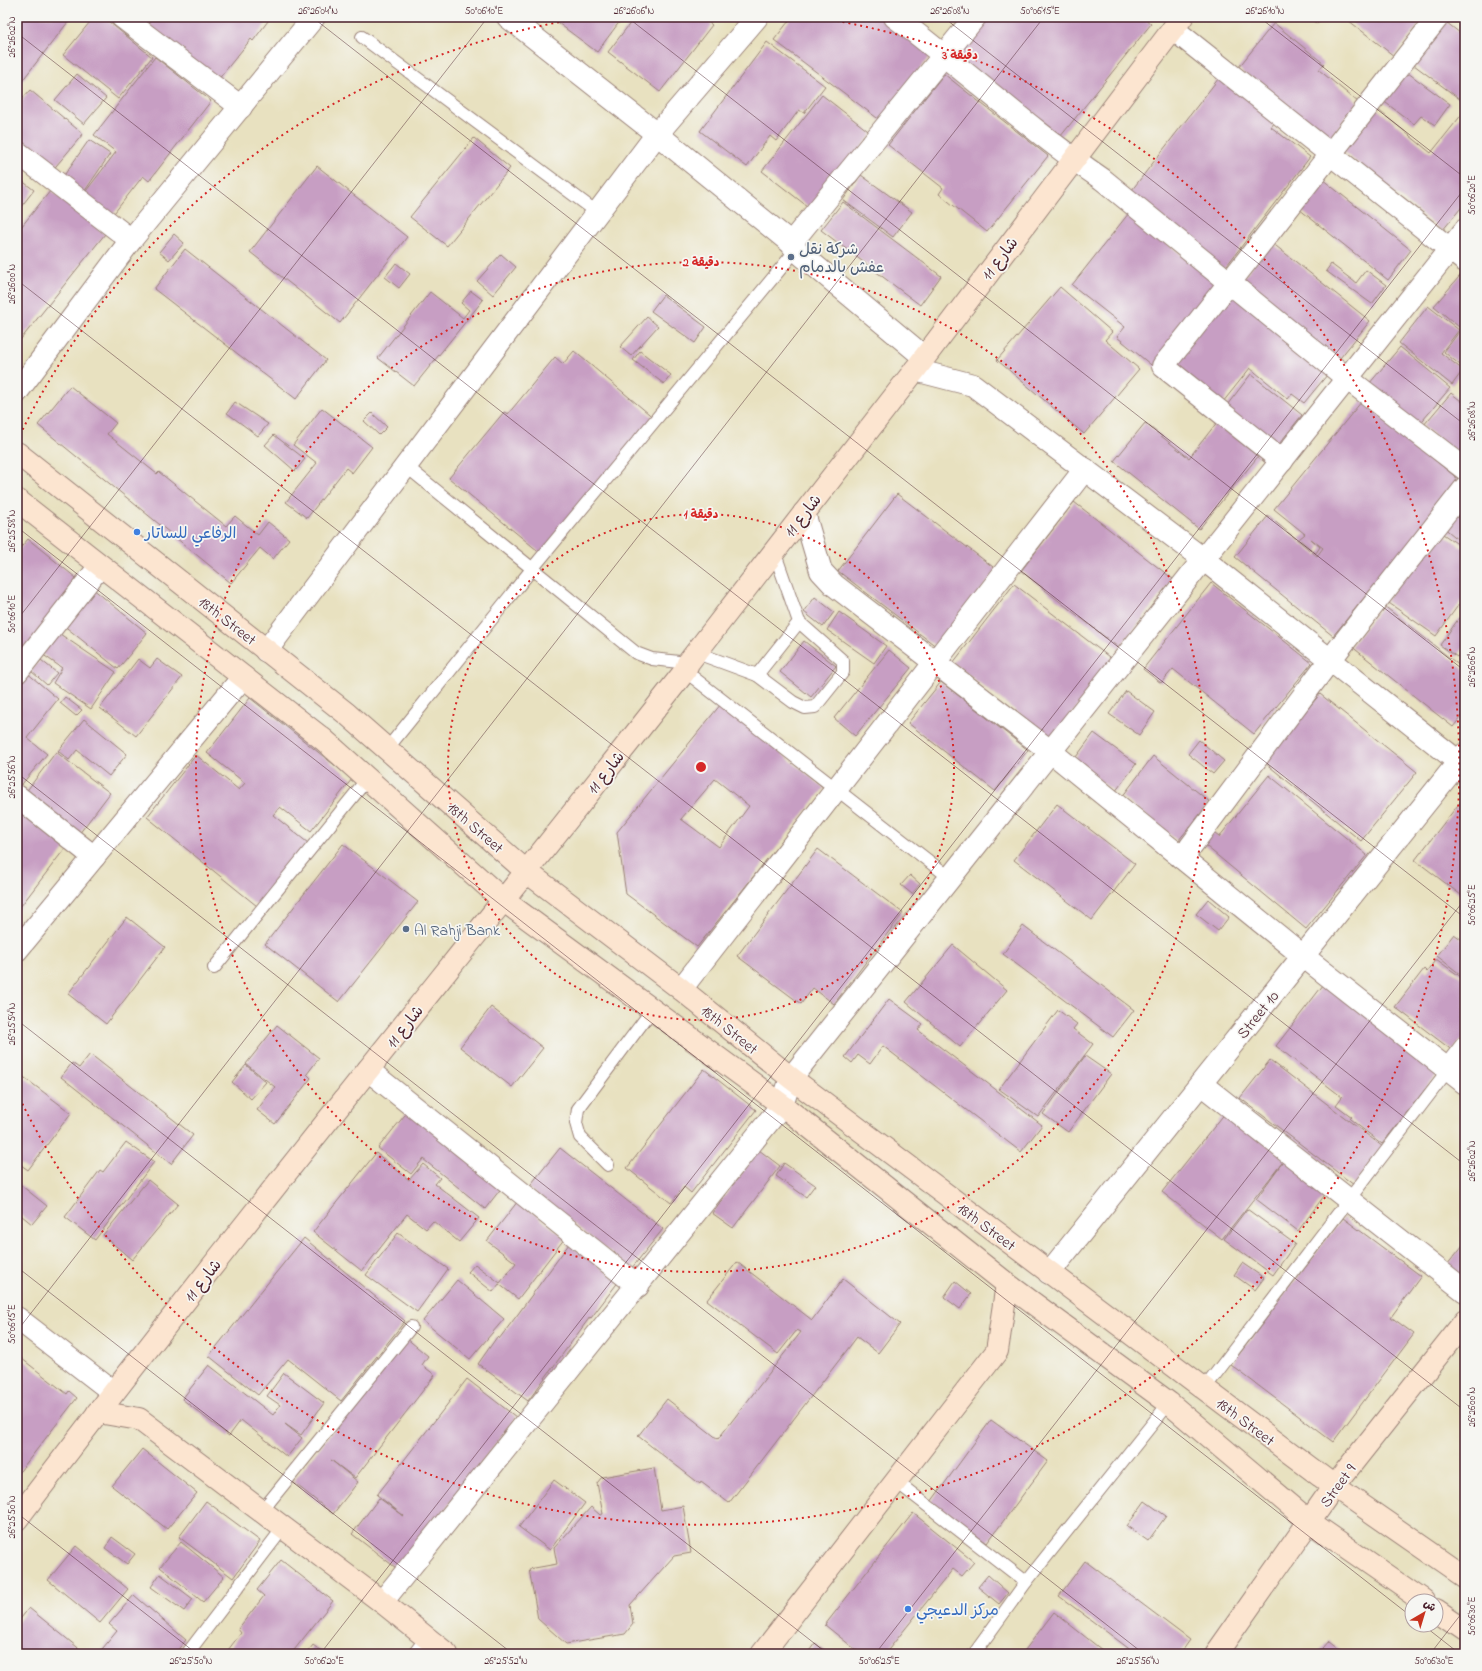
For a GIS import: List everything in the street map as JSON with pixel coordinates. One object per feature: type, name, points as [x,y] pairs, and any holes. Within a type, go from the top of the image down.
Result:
[{"type":"street","points":[[122,17],[241,107]]},
{"type":"street","points":[[17,392],[131,240],[314,17]]},
{"type":"street","points":[[266,651],[657,134],[757,17]]},
{"type":"street","points":[[895,17],[944,54],[1073,159],[1102,179],[1348,379],[1465,469]]},
{"type":"street","points":[[793,246],[944,54],[975,17]]},
{"type":"street","points":[[1282,461],[1163,366],[1230,283],[1329,154],[1438,17]]},
{"type":"street","points":[[518,20],[793,246],[920,363],[973,385],[1203,559],[1330,660],[1463,761]]},
{"type":"street","points":[[1175,22],[1329,154],[1457,255]]},
{"type":"street","name":"شارع 11","points":[[17,1519],[112,1392],[503,900],[527,872],[690,662],[920,363],[1175,22]]},
{"type":"street","points":[[17,152],[131,240]]},
{"type":"street","points":[[382,1602],[420,1553],[638,1286],[782,1105],[791,1078],[949,877],[1348,379],[1457,255],[1465,230]]},
{"type":"street","name":"18th Street","points":[[17,453],[266,651],[348,714],[527,872],[681,989],[791,1078],[1334,1486],[1465,1577]]},
{"type":"street","points":[[681,989],[836,791],[1084,469]]},
{"type":"street","points":[[1182,858],[1330,660],[1465,488]]},
{"type":"street","points":[[17,500],[324,740],[503,900],[782,1105],[1007,1284],[1169,1403],[1310,1522],[1412,1593]]},
{"type":"street","points":[[804,513],[821,571],[834,585],[1050,751],[1303,956],[1465,1083]]},
{"type":"street","points":[[17,672],[100,566]]},
{"type":"street","points":[[17,950],[244,677]]},
{"type":"street","name":"Street 10","points":[[1049,1273],[1303,956],[1463,761]]},
{"type":"street","points":[[17,796],[94,857]]},
{"type":"street","points":[[1448,1070],[1465,1048]]},
{"type":"street","points":[[368,1070],[638,1286]]},
{"type":"street","points":[[1201,1084],[1465,1291]]},
{"type":"street","points":[[762,1654],[897,1482],[997,1351],[1007,1284]]},
{"type":"street","points":[[17,1318],[112,1392]]},
{"type":"street","name":"Street 9","points":[[1216,1654],[1334,1486],[1465,1321]]},
{"type":"street","points":[[98,1412],[140,1419],[382,1602],[447,1654]]},
{"type":"street","points":[[1444,1616],[1465,1630]]},
{"type":"lane","points":[[362,37],[598,213]]},
{"type":"lane","points":[[387,749],[793,246]]},
{"type":"lane","points":[[406,466],[636,653],[652,658],[690,662],[757,675],[793,702],[805,708],[815,707],[843,672],[843,662],[799,622],[774,551]]},
{"type":"lane","points":[[757,675],[799,622]]},
{"type":"lane","points":[[690,662],[836,791],[949,877]]},
{"type":"lane","points":[[214,968],[368,778]]},
{"type":"lane","points":[[608,1165],[580,1137],[576,1123],[578,1109],[652,1010]]},
{"type":"lane","points":[[1204,1389],[1448,1070]]},
{"type":"lane","points":[[262,1512],[411,1327]]},
{"type":"lane","points":[[974,1654],[1026,1582],[1169,1403]]},
{"type":"lane","points":[[897,1482],[1026,1582]]},
{"type":"lane","points":[[187,1654],[283,1528]]},
{"type":"lane","points":[[414,1654],[427,1637]]},
{"type":"building","points":[[17,17],[72,17],[18,86],[17,84]]},
{"type":"building","points":[[94,17],[103,17],[152,57],[118,99],[63,55]]},
{"type":"building","points":[[136,17],[271,17],[253,41],[251,39],[217,81]]},
{"type":"building","points":[[550,17],[623,17],[597,52]]},
{"type":"building","points":[[635,17],[702,17],[712,25],[660,92],[608,52]]},
{"type":"building","points":[[792,17],[884,17],[932,53],[881,121],[774,40]]},
{"type":"building","points":[[901,17],[926,17],[917,29]]},
{"type":"building","points":[[986,17],[1143,17],[1151,24],[1056,142],[953,58]]},
{"type":"building","points":[[1309,17],[1323,17],[1317,24]]},
{"type":"building","points":[[1344,17],[1425,17],[1394,56]]},
{"type":"building","points":[[1446,22],[1465,37],[1465,103],[1414,65]]},
{"type":"building","points":[[1274,23],[1324,64],[1319,70],[1358,102],[1328,140],[1238,68]]},
{"type":"building","points":[[767,42],[825,86],[804,113],[799,110],[776,141],[770,136],[747,167],[700,131]]},
{"type":"building","points":[[155,57],[211,101],[149,181],[143,176],[111,217],[83,195],[116,152],[94,135]]},
{"type":"building","points":[[1404,70],[1450,104],[1435,125],[1421,116],[1414,124],[1382,100]]},
{"type":"building","points":[[77,74],[106,98],[84,124],[55,100]]},
{"type":"building","points":[[944,74],[1048,156],[987,232],[939,194],[943,188],[888,145]]},
{"type":"building","points":[[1222,74],[1279,117],[1271,127],[1310,157],[1224,269],[1128,195]]},
{"type":"building","points":[[30,90],[83,134],[51,172],[17,144],[17,105]]},
{"type":"building","points":[[822,95],[872,134],[812,210],[762,171]]},
{"type":"building","points":[[1377,109],[1431,153],[1463,113],[1465,115],[1465,203],[1442,231],[1343,151]]},
{"type":"building","points":[[474,138],[510,168],[447,246],[410,217]]},
{"type":"building","points":[[89,140],[110,154],[82,195],[60,181]]},
{"type":"building","points":[[317,166],[407,237],[340,323],[250,252]]},
{"type":"building","points":[[861,175],[912,212],[893,237],[843,200]]},
{"type":"building","points":[[17,177],[34,190],[17,212]]},
{"type":"building","points":[[1322,179],[1411,250],[1388,280],[1299,209]]},
{"type":"building","points":[[51,190],[105,234],[17,344],[17,232]]},
{"type":"building","points":[[843,202],[941,276],[920,305],[821,230]]},
{"type":"building","points":[[1129,213],[1219,285],[1156,369],[1117,337],[1125,327],[1072,285]]},
{"type":"building","points":[[174,234],[184,243],[169,260],[159,252]]},
{"type":"building","points":[[1271,242],[1370,321],[1336,363],[1238,285]]},
{"type":"building","points":[[185,249],[326,360],[296,399],[154,289]]},
{"type":"building","points":[[501,254],[516,267],[493,295],[477,281]]},
{"type":"building","points":[[396,263],[410,274],[399,288],[385,277]]},
{"type":"building","points":[[1331,264],[1356,283],[1366,270],[1386,285],[1372,304],[1326,271]]},
{"type":"building","points":[[1465,270],[1465,332],[1434,306]]},
{"type":"building","points":[[1060,287],[1112,332],[1105,340],[1139,369],[1084,434],[997,360]]},
{"type":"building","points":[[1234,288],[1332,369],[1304,403],[1292,394],[1288,399],[1250,368],[1219,407],[1172,364]]},
{"type":"building","points":[[471,291],[483,300],[414,386],[378,358],[430,292],[463,318],[469,310],[461,303]]},
{"type":"building","points":[[663,295],[706,327],[695,343],[651,311]]},
{"type":"building","points":[[1428,306],[1459,330],[1441,353],[1463,370],[1452,385],[1399,343]]},
{"type":"building","points":[[647,317],[658,326],[631,356],[620,347]]},
{"type":"building","points":[[1459,332],[1465,337],[1465,369],[1444,352]]},
{"type":"building","points":[[1400,347],[1450,388],[1418,426],[1369,384]]},
{"type":"building","points":[[574,351],[655,419],[543,555],[449,478],[504,412],[508,414],[555,357],[563,364]]},
{"type":"building","points":[[640,351],[671,375],[664,384],[633,360]]},
{"type":"building","points":[[1251,374],[1302,415],[1275,449],[1224,409]]},
{"type":"building","points":[[70,386],[116,423],[107,434],[157,474],[159,472],[226,526],[235,516],[258,535],[268,522],[289,539],[273,559],[260,548],[231,583],[38,425]]},
{"type":"building","points":[[1451,393],[1465,404],[1465,461],[1423,426]]},
{"type":"building","points":[[1362,401],[1458,479],[1428,517],[1431,519],[1400,558],[1398,556],[1333,636],[1235,557],[1268,516],[1317,556],[1323,548],[1311,539],[1320,547],[1316,553],[1299,539],[1305,534],[1274,509]]},
{"type":"building","points":[[235,402],[268,424],[258,436],[227,413]]},
{"type":"building","points":[[322,408],[372,447],[352,473],[346,468],[307,518],[286,502],[317,463],[293,445]]},
{"type":"building","points":[[372,413],[387,427],[379,435],[364,421]]},
{"type":"building","points":[[1218,421],[1260,454],[1199,529],[1114,461],[1145,423],[1189,458]]},
{"type":"building","points":[[274,435],[305,459],[295,471],[265,445]]},
{"type":"building","points":[[897,494],[997,570],[937,647],[838,571]]},
{"type":"building","points":[[1465,499],[1465,545],[1443,527]]},
{"type":"building","points":[[1074,502],[1173,579],[1119,648],[1021,571]]},
{"type":"building","points":[[1437,530],[1465,549],[1465,596],[1436,636],[1386,601]]},
{"type":"building","points":[[28,539],[81,582],[21,657],[17,654],[17,552]]},
{"type":"building","points":[[1211,583],[1312,663],[1254,734],[1173,669],[1161,683],[1143,669]]},
{"type":"building","points":[[1014,584],[1113,660],[1053,739],[953,663]]},
{"type":"building","points":[[92,588],[147,633],[118,669],[62,624]]},
{"type":"building","points":[[815,597],[834,612],[823,627],[804,612]]},
{"type":"building","points":[[1383,605],[1465,670],[1465,712],[1453,727],[1351,646]]},
{"type":"building","points":[[839,612],[886,646],[874,663],[827,630]]},
{"type":"building","points":[[1459,618],[1465,623],[1465,646],[1457,657],[1440,645]]},
{"type":"building","points":[[57,632],[116,672],[91,709],[53,683],[62,668],[42,654]]},
{"type":"building","points":[[804,641],[836,666],[811,697],[780,672]]},
{"type":"building","points":[[889,650],[911,668],[855,736],[834,718]]},
{"type":"building","points":[[138,659],[150,668],[157,659],[182,677],[136,736],[100,708]]},
{"type":"building","points":[[41,660],[57,673],[47,685],[31,671]]},
{"type":"building","points":[[26,672],[58,699],[27,738],[47,754],[17,790],[17,683]]},
{"type":"building","points":[[941,682],[1028,750],[995,791],[908,723]]},
{"type":"building","points":[[1126,691],[1155,712],[1139,735],[1109,714]]},
{"type":"building","points":[[1320,694],[1417,772],[1361,841],[1264,762]]},
{"type":"building","points":[[65,697],[82,710],[76,716],[60,703]]},
{"type":"building","points":[[250,698],[352,779],[311,831],[280,807],[273,815],[308,843],[257,906],[147,817],[196,755],[239,790],[245,783],[207,753]]},
{"type":"building","points":[[721,704],[824,788],[697,947],[626,894],[617,832]],"holes":[[[715,779],[749,806],[719,847],[681,819]]]},
{"type":"building","points":[[84,719],[127,754],[109,776],[77,750],[69,760],[58,751]]},
{"type":"building","points":[[1094,733],[1136,764],[1115,792],[1073,761]]},
{"type":"building","points":[[1199,740],[1224,761],[1213,774],[1188,754]]},
{"type":"building","points":[[56,752],[110,793],[79,834],[25,793]]},
{"type":"building","points":[[1153,756],[1210,802],[1178,841],[1122,797]]},
{"type":"building","points":[[1269,775],[1367,855],[1306,929],[1201,842],[1211,831],[1219,837]]},
{"type":"building","points":[[1465,796],[1465,898],[1415,860]]},
{"type":"building","points":[[1057,804],[1135,864],[1092,920],[1014,860]]},
{"type":"building","points":[[17,810],[66,847],[17,911]]},
{"type":"building","points":[[343,844],[418,902],[339,1002],[265,944]]},
{"type":"building","points":[[818,849],[903,913],[834,1004],[813,988],[801,1004],[737,956]]},
{"type":"building","points":[[910,875],[920,884],[912,894],[901,885]]},
{"type":"building","points":[[1208,899],[1229,917],[1218,931],[1196,914]]},
{"type":"building","points":[[127,917],[165,947],[106,1024],[68,994]]},
{"type":"building","points":[[1023,926],[1134,1010],[1113,1037],[1003,954]]},
{"type":"building","points":[[1454,934],[1465,942],[1465,978],[1437,956]]},
{"type":"building","points":[[953,945],[1007,990],[960,1047],[906,1002]]},
{"type":"building","points":[[1436,959],[1465,980],[1465,1034],[1453,1051],[1395,1007],[1424,969],[1427,972]]},
{"type":"building","points":[[1327,980],[1441,1069],[1382,1144],[1350,1119],[1352,1117],[1336,1105],[1342,1097],[1276,1046]]},
{"type":"building","points":[[889,999],[923,1024],[918,1030],[1042,1125],[1021,1152],[883,1046],[870,1064],[858,1055],[852,1063],[845,1057]]},
{"type":"building","points":[[491,1007],[543,1048],[512,1087],[460,1047]]},
{"type":"building","points":[[1058,1010],[1077,1024],[1073,1029],[1093,1044],[1038,1117],[999,1089]]},
{"type":"building","points":[[277,1025],[319,1058],[307,1074],[311,1078],[275,1124],[257,1110],[275,1087],[246,1064]]},
{"type":"building","points":[[90,1054],[193,1135],[171,1164],[61,1077],[72,1063],[79,1068]]},
{"type":"building","points":[[1085,1056],[1111,1074],[1068,1132],[1043,1114]]},
{"type":"building","points":[[1270,1060],[1383,1147],[1354,1185],[1240,1098]]},
{"type":"building","points":[[246,1065],[266,1082],[251,1099],[232,1082]]},
{"type":"building","points":[[704,1069],[756,1110],[691,1193],[684,1187],[671,1203],[627,1168]]},
{"type":"building","points":[[17,1072],[71,1113],[28,1170],[17,1162]]},
{"type":"building","points":[[409,1110],[503,1186],[485,1209],[423,1159],[411,1174],[378,1148]]},
{"type":"building","points":[[1226,1112],[1327,1192],[1298,1231],[1256,1199],[1282,1163],[1222,1239],[1162,1192]]},
{"type":"building","points":[[126,1142],[154,1162],[95,1240],[65,1217],[100,1170],[103,1172]]},
{"type":"building","points":[[560,1148],[663,1229],[631,1269],[528,1188]]},
{"type":"building","points":[[759,1150],[780,1166],[733,1228],[712,1213]]},
{"type":"building","points":[[376,1153],[409,1180],[423,1164],[440,1178],[435,1184],[479,1218],[459,1242],[433,1221],[426,1229],[407,1214],[362,1271],[313,1232]]},
{"type":"building","points":[[784,1163],[815,1185],[806,1197],[776,1176]]},
{"type":"building","points":[[148,1180],[178,1204],[132,1260],[103,1235]]},
{"type":"building","points":[[17,1182],[47,1206],[32,1224],[17,1212]]},
{"type":"building","points":[[518,1201],[565,1238],[518,1299],[499,1284],[493,1292],[468,1272],[475,1264],[500,1283],[516,1263],[487,1241]]},
{"type":"building","points":[[1247,1209],[1295,1244],[1273,1275],[1224,1239]]},
{"type":"building","points":[[1343,1218],[1421,1276],[1391,1317],[1414,1334],[1333,1442],[1231,1365]]},
{"type":"building","points":[[398,1233],[448,1269],[417,1312],[366,1275]]},
{"type":"building","points":[[304,1238],[405,1321],[341,1401],[288,1359],[258,1395],[209,1356]]},
{"type":"building","points":[[569,1244],[619,1281],[591,1318],[590,1317],[528,1401],[478,1364],[497,1337],[499,1339],[518,1314]]},
{"type":"building","points":[[1463,1245],[1465,1246],[1465,1275],[1462,1278],[1447,1265]]},
{"type":"building","points":[[737,1262],[812,1320],[843,1279],[900,1324],[878,1353],[857,1337],[729,1503],[701,1482],[700,1484],[638,1436],[667,1399],[718,1439],[801,1332],[797,1330],[778,1354],[707,1300]]},
{"type":"building","points":[[1242,1263],[1264,1278],[1255,1290],[1234,1275]]},
{"type":"building","points":[[457,1280],[504,1319],[470,1359],[423,1321]]},
{"type":"building","points":[[955,1281],[971,1294],[960,1309],[944,1297]]},
{"type":"building","points":[[406,1338],[428,1356],[422,1365],[435,1375],[355,1478],[331,1460],[358,1482],[333,1514],[293,1482]]},
{"type":"building","points":[[17,1355],[67,1394],[69,1391],[77,1398],[17,1475]]},
{"type":"building","points":[[209,1365],[273,1415],[280,1405],[267,1396],[284,1373],[324,1403],[301,1435],[285,1424],[302,1438],[287,1457],[241,1420],[229,1436],[182,1399]]},
{"type":"building","points":[[467,1379],[516,1417],[426,1534],[400,1571],[352,1534],[379,1498],[404,1516],[377,1495]]},
{"type":"building","points":[[991,1420],[1048,1461],[987,1543],[931,1502]]},
{"type":"building","points":[[142,1449],[197,1493],[167,1529],[112,1486]]},
{"type":"building","points":[[654,1468],[661,1510],[683,1506],[691,1553],[674,1556],[630,1605],[633,1624],[625,1634],[566,1644],[538,1619],[529,1569],[557,1564],[554,1548],[591,1507],[600,1515],[603,1514],[597,1483],[602,1477]]},
{"type":"building","points":[[554,1480],[585,1503],[550,1550],[519,1527]]},
{"type":"building","points":[[206,1501],[260,1541],[233,1578],[179,1537]]},
{"type":"building","points":[[1145,1501],[1166,1516],[1148,1541],[1127,1526]]},
{"type":"building","points":[[913,1513],[974,1562],[962,1576],[953,1569],[885,1654],[861,1654],[825,1625]]},
{"type":"building","points":[[112,1537],[135,1554],[127,1564],[105,1548]]},
{"type":"building","points":[[181,1542],[224,1577],[203,1602],[160,1567]]},
{"type":"building","points":[[76,1546],[128,1589],[100,1623],[48,1580]]},
{"type":"building","points":[[281,1560],[333,1601],[291,1654],[225,1654],[241,1633],[238,1629],[264,1596],[257,1590]]},
{"type":"building","points":[[1085,1561],[1190,1640],[1180,1654],[1136,1654],[1059,1596]]},
{"type":"building","points":[[160,1574],[193,1599],[184,1611],[151,1587]]},
{"type":"building","points":[[988,1575],[1008,1593],[999,1604],[978,1587]]},
{"type":"building","points":[[134,1595],[186,1640],[174,1654],[98,1654],[117,1631],[109,1624]]},
{"type":"building","points":[[29,1608],[82,1651],[80,1654],[17,1654],[17,1623]]},
{"type":"building","points":[[1054,1612],[1107,1654],[1022,1654]]},
{"type":"building","points":[[1329,1641],[1346,1654],[1318,1654]]},
{"type":"building","points":[[815,1643],[829,1654],[807,1654]]},
{"type":"building","points":[[313,1645],[325,1654],[306,1654]]},
{"type":"place","name":"شركة نقل عفش بالدمام","points":[[791,257]]},
{"type":"place","name":"الرفاعي للساتار","points":[[137,532]]},
{"type":"place","name":"Al Rahji Bank","points":[[406,929]]},
{"type":"place","name":"مركز الدعيجي","points":[[908,1609]]}]
